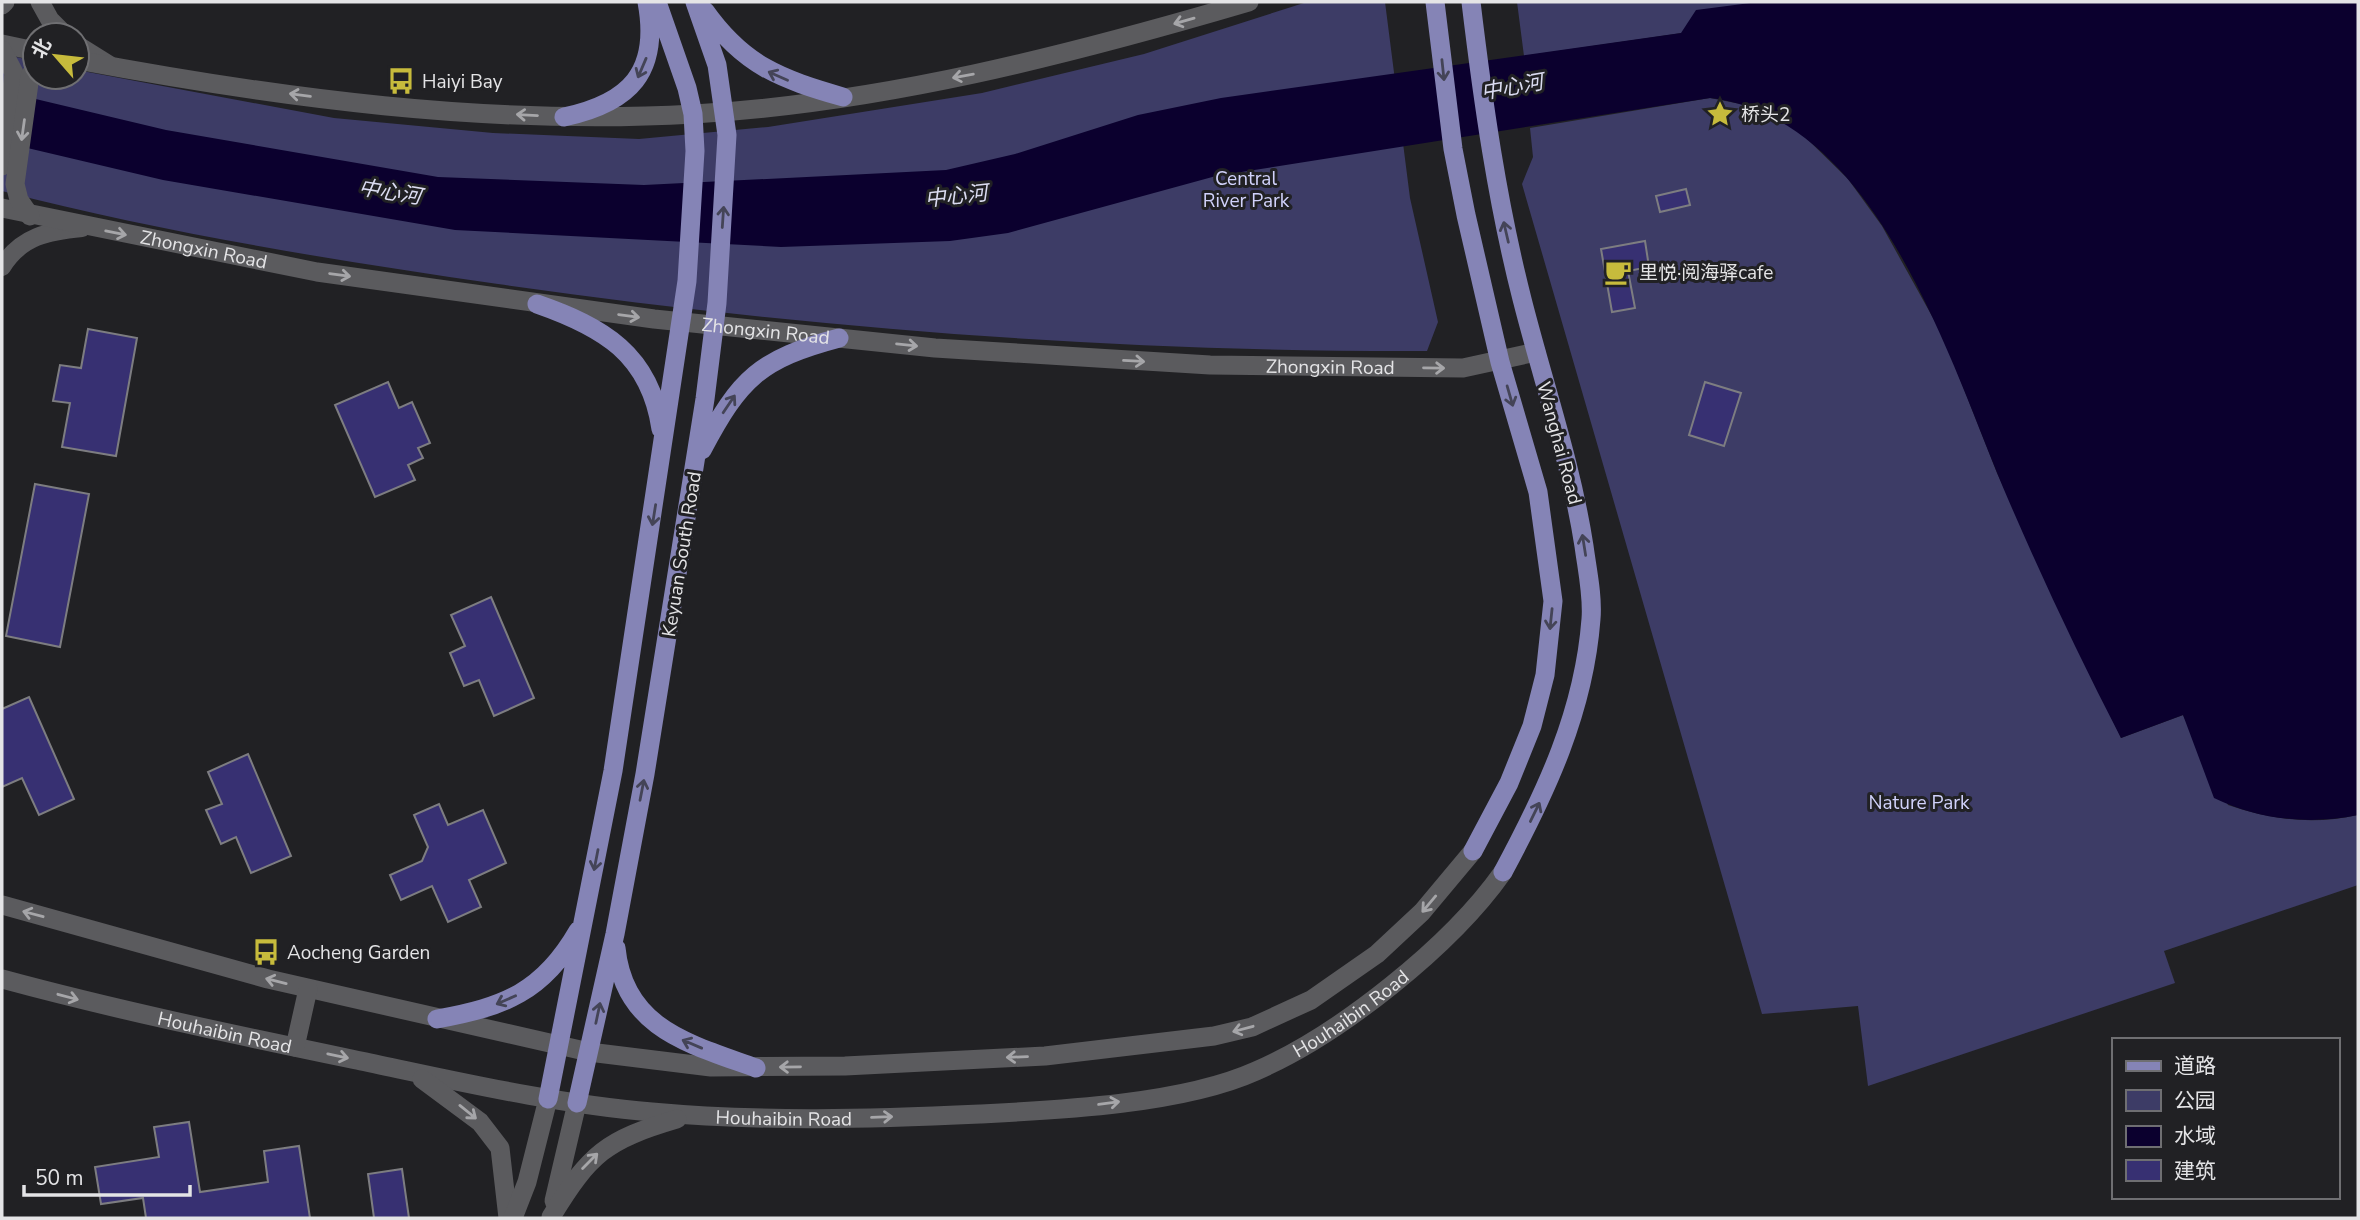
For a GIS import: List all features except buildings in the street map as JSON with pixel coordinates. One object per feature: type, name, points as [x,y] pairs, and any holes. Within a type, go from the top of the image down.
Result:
[{"type":"main road","points":[[40,2],[51,21]]},
{"type":"main road","points":[[564,117],[603,107],[639,79],[649,49],[647,2]]},
{"type":"main road","name":"Keyuan South Road","points":[[548,1098],[586,918],[615,758],[683,322],[695,151],[693,114],[685,80],[657,2]]},
{"type":"main road","points":[[697,2],[734,47],[762,68],[778,77],[843,97]]},
{"type":"main road","name":"Keyuan South Road","points":[[577,1103],[615,934],[645,774],[695,463],[714,325],[727,150],[725,112],[712,47],[697,2]]},
{"type":"main road","points":[[91,63],[354,102],[564,117],[693,114],[843,97],[981,73],[1106,44],[1249,2]]},
{"type":"main road","name":"Wanghai Road","points":[[1435,2],[1453,149],[1486,307],[1538,492],[1553,601],[1545,675],[1532,726],[1509,783],[1473,851]]},
{"type":"main road","name":"Wanghai Road","points":[[1471,2],[1488,142],[1522,298],[1574,482],[1592,615],[1585,677],[1563,749],[1536,811],[1503,872]]},
{"type":"main road","points":[[2,44],[21,48]]},
{"type":"main road","points":[[2,50],[21,67]]},
{"type":"main road","points":[[91,54],[110,66]]},
{"type":"main road","points":[[2,166],[21,91]]},
{"type":"main road","points":[[24,91],[15,184],[19,200],[30,216]]},
{"type":"main road","name":"Zhongxin Road","points":[[2,208],[30,216],[317,272],[683,322],[935,348],[1210,365],[1463,368],[1536,352]]},
{"type":"main road","points":[[537,304],[594,326],[633,360],[645,376],[659,411],[664,448]]},
{"type":"main road","points":[[695,463],[725,409],[753,374],[788,353],[839,338]]},
{"type":"main road","name":"Houhaibin Road","points":[[2,905],[308,989],[589,1052],[663,1063],[756,1068],[1045,1056],[1214,1036],[1252,1027],[1311,1000],[1377,954],[1422,912],[1473,851]]},
{"type":"main road","name":"Houhaibin Road","points":[[2,979],[91,1003],[295,1048],[577,1103],[692,1115],[833,1119],[1054,1111],[1185,1093],[1254,1072],[1327,1033],[1434,949],[1481,903],[1503,872]]},
{"type":"main road","points":[[438,1019],[499,1004],[532,988],[560,960],[586,918]]},
{"type":"main road","points":[[615,934],[623,982],[640,1011],[675,1036],[756,1068]]},
{"type":"main road","points":[[295,1048],[308,989]]},
{"type":"main road","points":[[413,1072],[466,1109],[492,1135],[500,1148],[503,1162],[508,1218]]},
{"type":"main road","points":[[513,1218],[527,1182],[548,1098]]},
{"type":"main road","points":[[551,1217],[577,1103]]},
{"type":"main road","points":[[551,1217],[586,1164],[606,1146],[624,1136],[692,1115]]},
{"type":"street","points":[[2,267],[9,255],[24,242],[43,233],[87,227]]},
{"type":"green space","name":"Central River Park","points":[[1307,2],[1385,2],[1410,198],[1438,322],[1427,351],[1077,342],[845,325],[729,313],[498,284],[311,255],[187,233],[2,191],[2,54],[21,58],[21,91],[91,91],[91,73],[334,118],[493,133],[639,139],[768,127],[982,93],[1144,54]]},
{"type":"green space","points":[[1517,2],[1758,2],[1682,33],[1524,56]]},
{"type":"green space","name":"Nature Park","points":[[1710,98],[1756,107],[1800,132],[1848,179],[1882,226],[1943,336],[1997,473],[2121,738],[2183,715],[2228,805],[2293,819],[2325,820],[2358,815],[2358,885],[2164,951],[2175,983],[1868,1086],[1858,1006],[1762,1014],[1522,184],[1533,157],[1530,128]]},
{"type":"water","name":"中心河","points":[[1758,2],[2358,2],[2358,815],[2322,820],[2267,816],[2214,798],[2183,715],[2121,738],[2048,589],[1933,319],[1901,256],[1864,199],[1820,150],[1769,116],[1710,98],[1216,176],[1008,233],[950,241],[781,247],[455,230],[163,180],[2,142],[2,91],[166,130],[438,177],[644,185],[946,170],[1015,154],[1138,115],[1221,98],[1681,33],[1696,10]]},
{"type":"place","name":"Haiyi Bay","points":[[401,81]]},
{"type":"place","name":"桥头2","points":[[1720,114]]},
{"type":"place","name":"里悦·阅海驿cafe","points":[[1618,272]]},
{"type":"place","name":"Aocheng Garden","points":[[266,952]]}]
